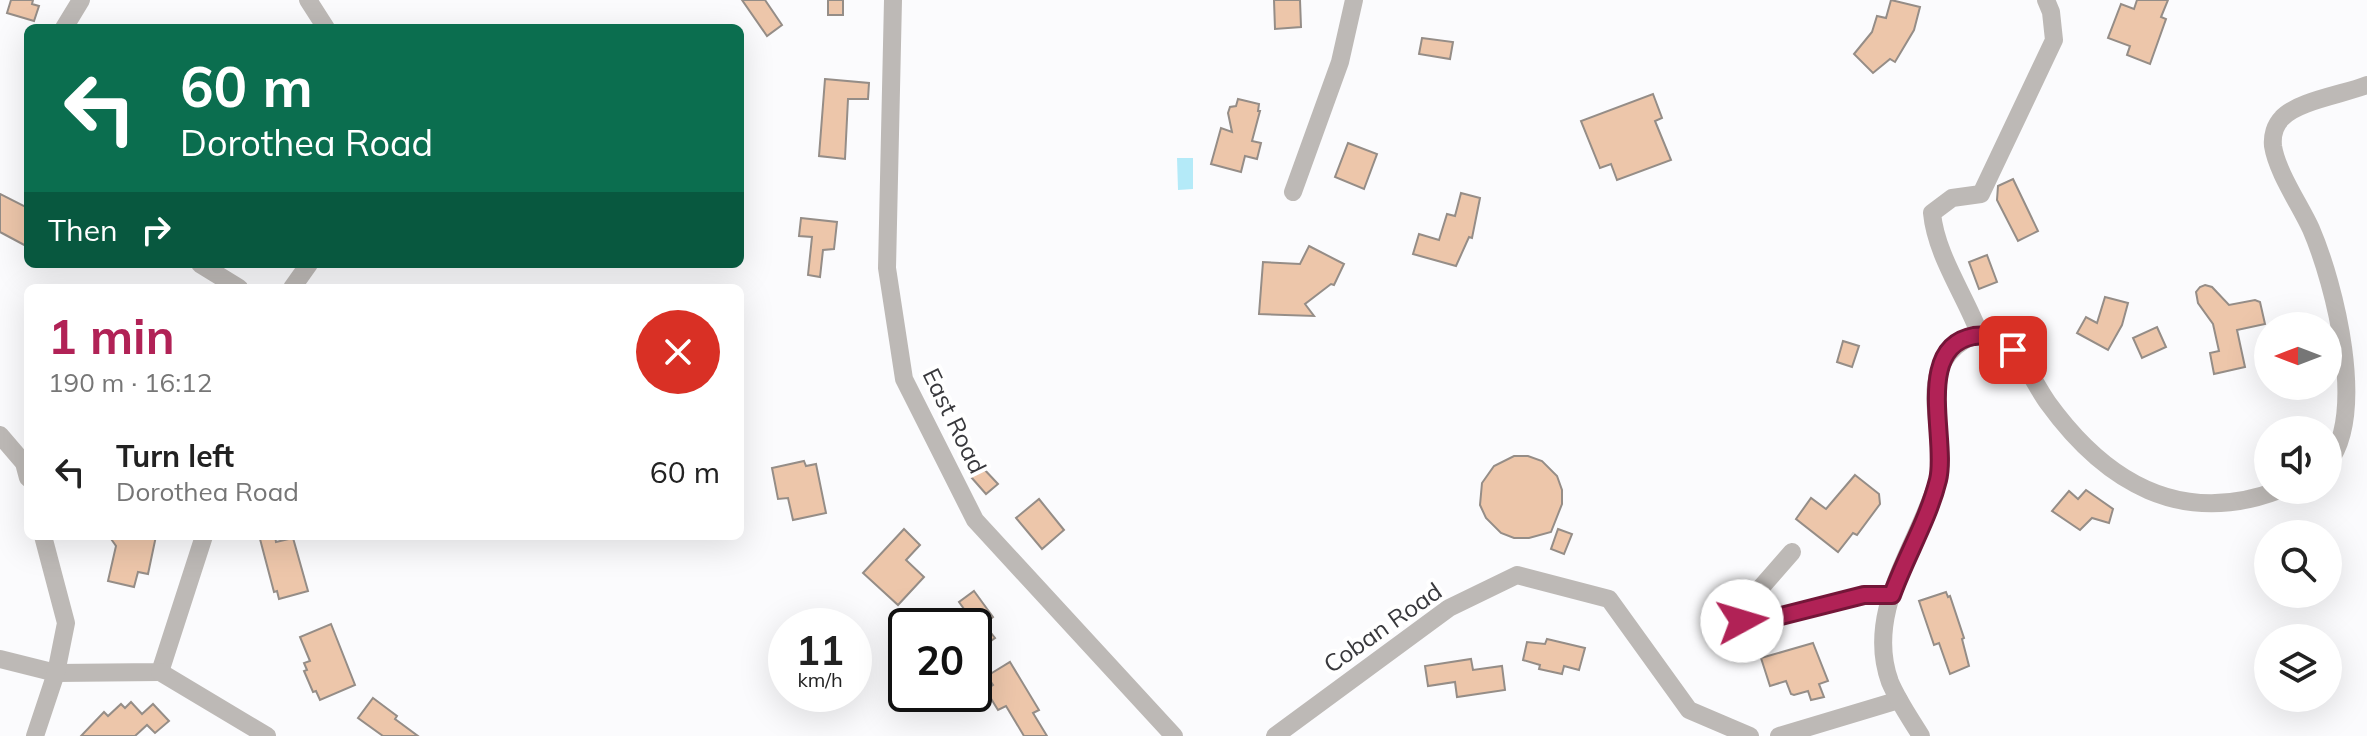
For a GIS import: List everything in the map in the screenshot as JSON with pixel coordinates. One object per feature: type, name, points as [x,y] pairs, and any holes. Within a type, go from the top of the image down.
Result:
[{"type":"street","points":[[66,24],[81,0]]},
{"type":"street","points":[[308,0],[323,24]]},
{"type":"street","name":"East Road","points":[[893,0],[887,268],[904,379],[975,520],[1174,736]]},
{"type":"street","points":[[1293,192],[1340,62],[1354,0]]},
{"type":"street","points":[[1980,335],[1934,235],[1932,213],[1952,198],[1981,194],[2054,40],[2051,12],[2046,0]]},
{"type":"street","points":[[2342,444],[2351,397],[2346,344],[2331,283],[2311,229],[2277,159],[2273,138],[2276,127],[2291,110],[2367,85]]},
{"type":"street","points":[[206,268],[232,284]]},
{"type":"street","points":[[1921,736],[1899,700],[1885,666],[1883,636],[1892,595],[1932,500],[1940,471],[1941,444],[1935,400],[1940,370],[1955,346],[1967,338],[1980,335],[2002,340],[2013,350],[2059,417],[2094,452],[2133,483],[2177,501],[2237,503],[2254,498]]},
{"type":"street","points":[[0,435],[24,463]]},
{"type":"street","points":[[35,736],[56,673],[66,623],[44,540]]},
{"type":"street","points":[[160,672],[203,540]]},
{"type":"street","points":[[1792,552],[1739,613],[1742,621],[1753,623],[1864,595],[1892,595]]},
{"type":"street","name":"Coban Road","points":[[1275,736],[1449,608],[1517,575],[1609,599],[1689,710],[1750,736]]},
{"type":"street","points":[[0,659],[56,673],[160,672],[267,736]]},
{"type":"street","points":[[1779,736],[1899,700]]},
{"type":"water","points":[[1177,158],[1193,158],[1193,189],[1178,190]]},
{"type":"building","points":[[11,0],[33,0],[32,4],[39,6],[34,21],[7,13]]},
{"type":"building","points":[[742,0],[765,0],[782,25],[767,36]]},
{"type":"building","points":[[828,0],[843,0],[843,15],[828,15]]},
{"type":"building","points":[[1274,0],[1300,0],[1301,27],[1275,29]]},
{"type":"building","points":[[1891,0],[1920,7],[1914,30],[1895,62],[1890,59],[1873,73],[1854,54],[1872,32],[1877,16],[1886,18]]},
{"type":"building","points":[[2137,0],[2168,0],[2161,17],[2166,19],[2150,64],[2127,55],[2130,46],[2108,38],[2121,4],[2134,9]]},
{"type":"building","points":[[1422,38],[1453,42],[1450,59],[1419,54]]},
{"type":"building","points":[[825,79],[869,83],[868,99],[848,99],[845,159],[819,156]]},
{"type":"building","points":[[1653,94],[1662,118],[1655,121],[1671,160],[1617,180],[1611,164],[1600,168],[1581,121]]},
{"type":"building","points":[[1238,99],[1259,104],[1260,111],[1252,141],[1261,143],[1257,159],[1245,156],[1241,172],[1211,164],[1221,128],[1232,132],[1228,113],[1230,107],[1236,106]]},
{"type":"building","points":[[1348,143],[1377,154],[1364,189],[1335,177]]},
{"type":"building","points":[[2013,179],[2038,231],[2018,241],[1997,200],[1998,186]]},
{"type":"building","points":[[1461,193],[1480,198],[1472,238],[1469,237],[1456,266],[1413,254],[1419,234],[1439,240],[1447,214],[1455,216]]},
{"type":"building","points":[[0,194],[24,206],[24,245],[0,232]]},
{"type":"building","points":[[801,218],[837,222],[834,249],[823,250],[820,277],[808,275],[812,237],[799,236]]},
{"type":"building","points":[[1309,246],[1344,264],[1334,285],[1331,284],[1305,304],[1314,316],[1259,314],[1263,262],[1300,264]]},
{"type":"building","points":[[1987,255],[1997,282],[1979,289],[1969,262]]},
{"type":"building","points":[[2200,287],[2212,287],[2229,305],[2255,300],[2260,302],[2262,312],[2254,312],[2254,326],[2237,330],[2245,367],[2214,374],[2210,353],[2219,351],[2213,324],[2198,303],[2196,292]]},
{"type":"building","points":[[2105,297],[2128,303],[2122,325],[2108,350],[2077,333],[2086,317],[2097,323]]},
{"type":"building","points":[[2157,327],[2166,347],[2142,358],[2133,338]]},
{"type":"building","points":[[1843,341],[1859,346],[1852,367],[1837,362]]},
{"type":"building","points":[[1514,456],[1528,456],[1542,461],[1557,476],[1562,490],[1562,504],[1551,532],[1529,538],[1514,538],[1501,533],[1486,518],[1480,505],[1482,483],[1494,466]]},
{"type":"building","points":[[804,461],[806,466],[816,464],[826,513],[793,520],[788,498],[778,499],[772,468]]},
{"type":"building","points":[[982,467],[998,484],[986,494],[971,477]]},
{"type":"building","points":[[1855,475],[1879,494],[1880,504],[1857,535],[1853,533],[1838,552],[1796,519],[1811,498],[1826,509]]},
{"type":"building","points":[[2086,490],[2113,509],[2109,523],[2092,518],[2080,530],[2052,511],[2069,491],[2078,499]]},
{"type":"building","points":[[1039,499],[1064,530],[1042,549],[1016,518]]},
{"type":"building","points":[[904,529],[920,545],[906,560],[924,577],[898,605],[863,573]]},
{"type":"building","points":[[1558,529],[1572,534],[1564,554],[1551,549]]},
{"type":"building","points":[[112,540],[155,540],[148,574],[138,572],[134,587],[108,581],[116,546]]},
{"type":"building","points":[[260,540],[294,540],[308,591],[279,599],[277,591],[274,592]]},
{"type":"building","points":[[974,591],[986,608],[963,608],[959,602]]},
{"type":"building","points":[[1946,592],[1964,638],[1969,666],[1950,674],[1939,643],[1934,645],[1919,601]]},
{"type":"building","points":[[331,624],[355,685],[320,700],[304,671],[307,670],[304,663],[310,661],[300,637]]},
{"type":"building","points":[[1547,639],[1585,648],[1579,670],[1564,666],[1562,674],[1539,669],[1540,665],[1523,660],[1527,642],[1545,644]]},
{"type":"building","points":[[1813,643],[1828,681],[1819,684],[1824,697],[1811,700],[1808,691],[1791,694],[1786,681],[1770,686],[1761,658]]},
{"type":"building","points":[[1471,659],[1473,670],[1502,666],[1505,690],[1457,697],[1455,682],[1428,686],[1425,666]]},
{"type":"building","points":[[1010,662],[1039,710],[1033,713],[1047,736],[1024,736],[1006,706],[998,710],[992,700],[992,673]]},
{"type":"building","points":[[373,698],[418,736],[383,736],[358,718]]},
{"type":"building","points":[[131,702],[142,714],[153,704],[169,721],[155,733],[147,725],[135,736],[81,736],[104,712],[108,716],[121,704],[125,708]]},
{"type":"route","points":[[1742,621],[1753,623],[1864,595],[1892,595],[1938,480],[1942,462],[1936,384],[1946,357],[1967,338],[1980,335],[2002,340],[2013,350]]}]
